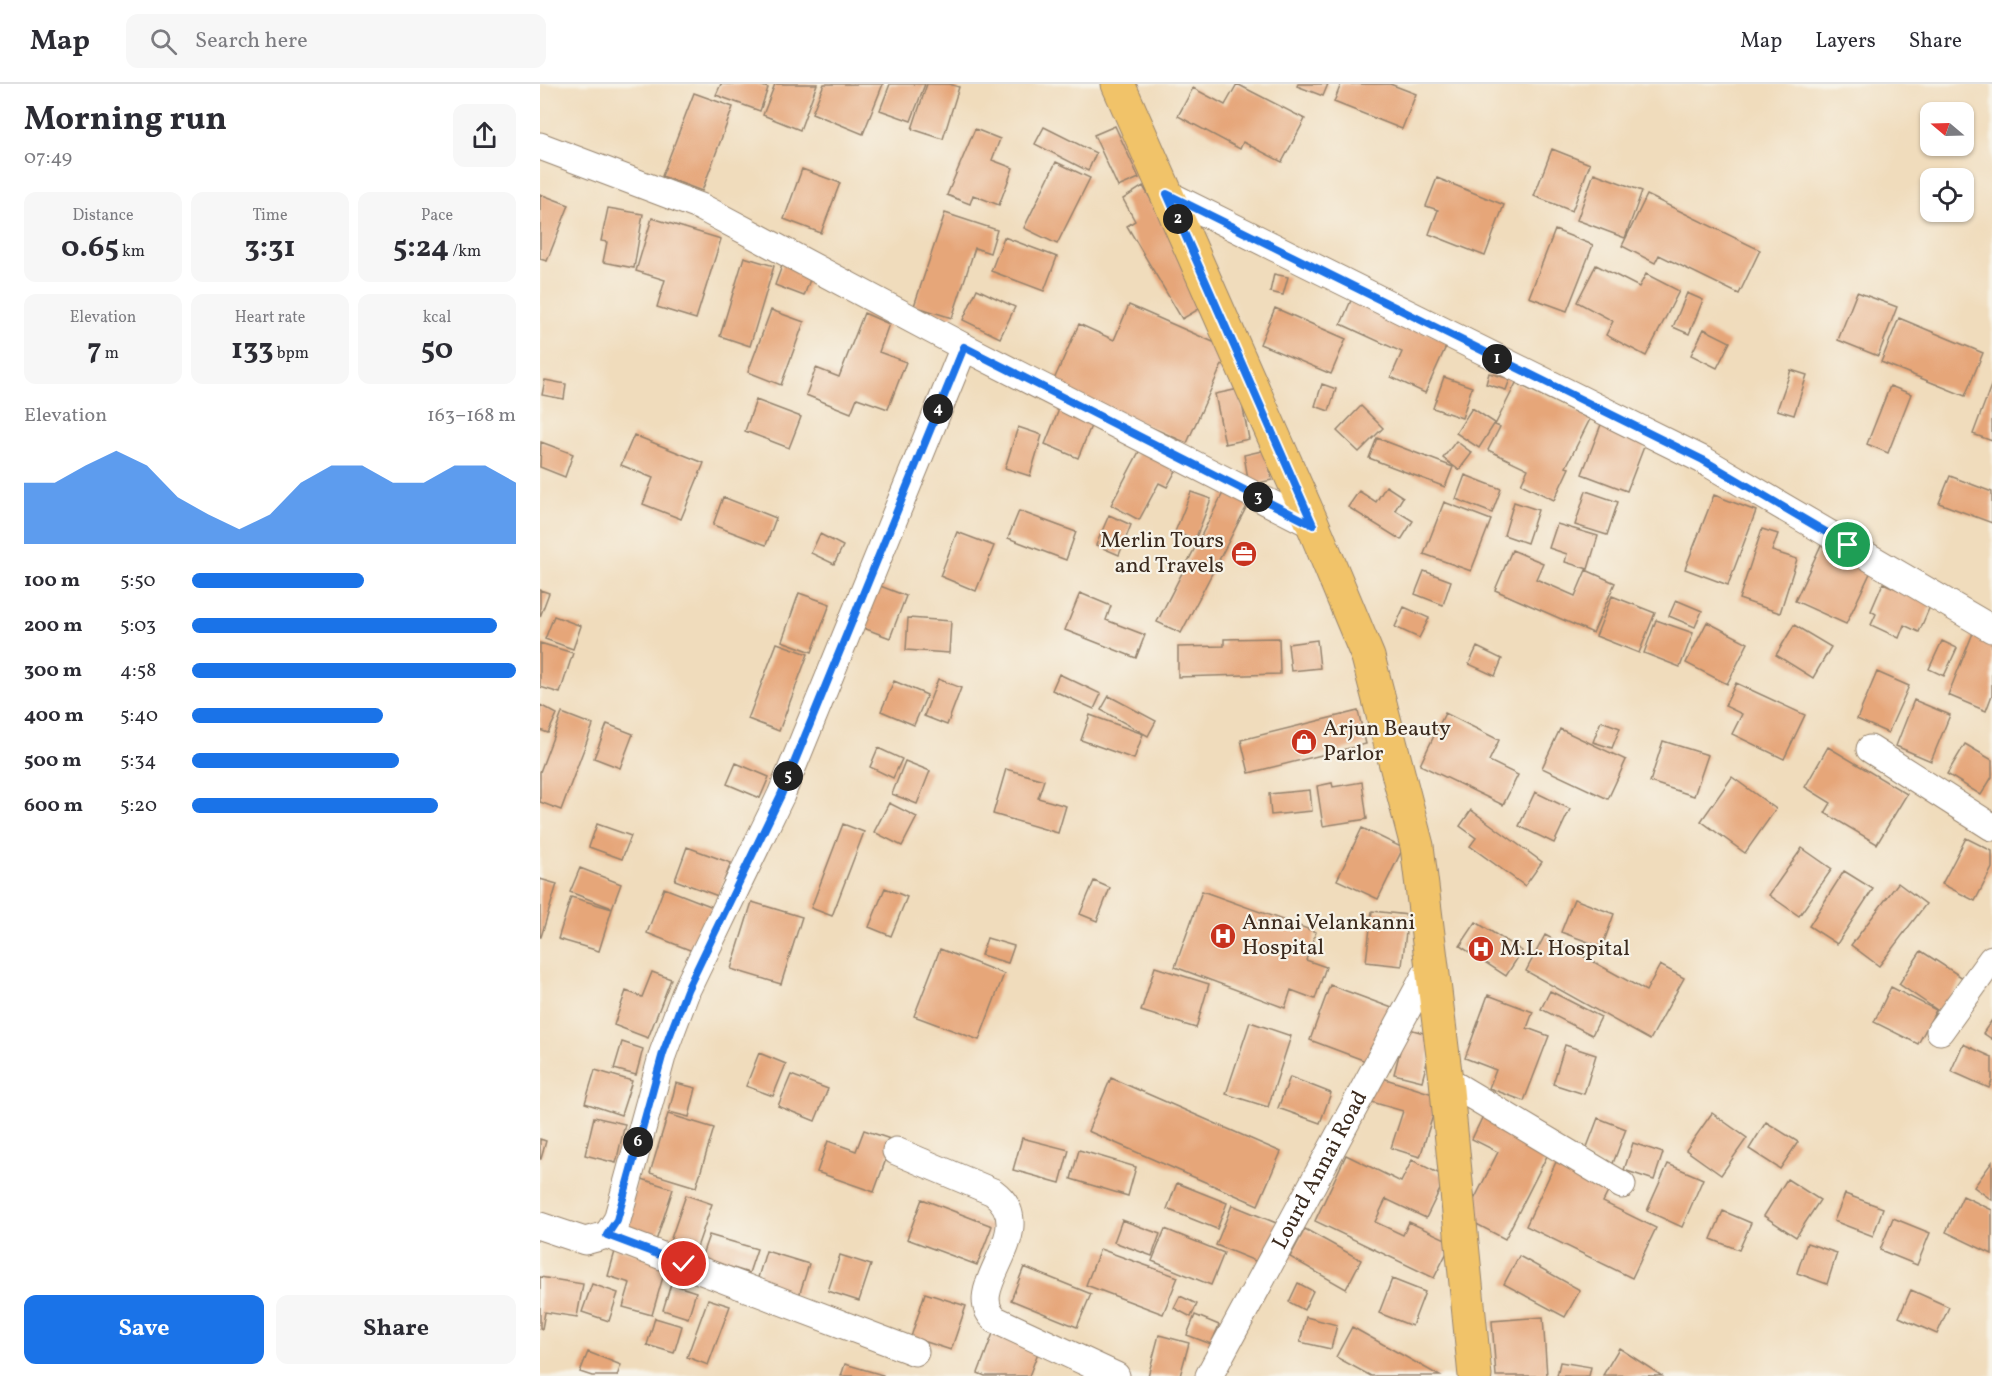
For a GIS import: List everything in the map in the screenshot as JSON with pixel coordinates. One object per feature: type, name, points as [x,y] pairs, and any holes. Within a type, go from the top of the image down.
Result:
[{"type":"main road","points":[[1118,84],[1313,525],[1368,657],[1417,846],[1446,1080],[1474,1376]]},
{"type":"street","points":[[540,146],[701,207],[964,347],[1313,525]]},
{"type":"street","points":[[1167,194],[1703,460],[1992,629]]},
{"type":"street","points":[[607,1235],[617,1220],[663,1053],[687,990],[781,795],[964,347]]},
{"type":"street","points":[[1870,748],[1992,828]]},
{"type":"street","points":[[1940,1031],[1992,959]]},
{"type":"street","name":"Lourd Annai Road","points":[[1209,1376],[1432,963]]},
{"type":"street","points":[[1446,1080],[1622,1185]]},
{"type":"street","points":[[896,1152],[993,1192],[1005,1201],[1011,1214],[1011,1228],[984,1301],[988,1314],[996,1320],[1116,1376]]},
{"type":"street","points":[[540,1226],[585,1241],[607,1235],[915,1352]]},
{"type":"building","points":[[721,84],[757,84],[768,88],[760,111],[716,95]]},
{"type":"building","points":[[775,84],[817,84],[800,130],[763,115]]},
{"type":"building","points":[[824,84],[883,84],[863,134],[812,113]]},
{"type":"building","points":[[890,84],[925,84],[911,121],[880,110]]},
{"type":"building","points":[[927,84],[949,84],[959,87],[943,139],[912,129]]},
{"type":"building","points":[[1237,84],[1305,119],[1282,162],[1243,142],[1240,149],[1178,116],[1193,88],[1225,105]]},
{"type":"building","points":[[1298,84],[1328,84],[1323,96],[1297,86]]},
{"type":"building","points":[[1341,84],[1390,84],[1416,94],[1402,129],[1334,102]]},
{"type":"building","points":[[694,93],[733,107],[702,191],[662,176]]},
{"type":"building","points":[[1115,126],[1139,178],[1118,187],[1094,135]]},
{"type":"building","points":[[1044,127],[1096,153],[1088,171],[1035,144]]},
{"type":"building","points":[[975,129],[1000,139],[992,160],[1013,168],[999,205],[973,195],[970,204],[947,195]]},
{"type":"building","points":[[1552,149],[1590,164],[1572,211],[1534,196]]},
{"type":"building","points":[[1056,162],[1090,178],[1057,244],[1024,228]]},
{"type":"building","points":[[802,169],[840,183],[821,233],[784,219]]},
{"type":"building","points":[[1594,173],[1642,191],[1625,238],[1577,220]]},
{"type":"building","points":[[1437,178],[1504,205],[1485,256],[1429,234],[1438,210],[1426,206]]},
{"type":"building","points":[[1143,186],[1211,302],[1182,319],[1127,226],[1135,221],[1123,199]]},
{"type":"building","points":[[540,194],[569,205],[547,261],[540,259]]},
{"type":"building","points":[[1647,195],[1760,250],[1739,294],[1659,255],[1655,263],[1622,246]]},
{"type":"building","points":[[608,208],[643,214],[634,268],[603,262],[607,242],[601,241]]},
{"type":"building","points":[[945,213],[997,230],[990,253],[975,248],[952,318],[914,306]]},
{"type":"building","points":[[652,218],[721,239],[696,319],[657,307],[665,280],[636,271]]},
{"type":"building","points":[[1555,230],[1593,245],[1567,311],[1529,297]]},
{"type":"building","points":[[1004,237],[1057,257],[1044,291],[991,271]]},
{"type":"building","points":[[744,257],[774,266],[750,346],[720,336]]},
{"type":"building","points":[[783,263],[812,274],[804,296],[775,285]]},
{"type":"building","points":[[1596,265],[1639,287],[1646,274],[1679,291],[1646,356],[1606,335],[1613,321],[1577,302]]},
{"type":"building","points":[[1274,274],[1288,277],[1283,295],[1270,292]]},
{"type":"building","points":[[977,289],[1015,307],[1000,338],[963,320]]},
{"type":"building","points":[[1857,292],[1897,307],[1878,356],[1838,340]]},
{"type":"building","points":[[1687,293],[1703,300],[1689,334],[1673,327]]},
{"type":"building","points":[[1352,298],[1448,342],[1425,393],[1391,377],[1402,352],[1341,324]]},
{"type":"building","points":[[1129,305],[1229,349],[1187,443],[1052,384],[1079,324],[1114,340]]},
{"type":"building","points":[[1275,308],[1346,339],[1331,374],[1260,344]]},
{"type":"building","points":[[771,310],[804,322],[781,385],[748,372]]},
{"type":"building","points":[[864,313],[889,324],[879,352],[906,362],[888,409],[857,398],[851,413],[806,395],[816,368],[839,377]]},
{"type":"building","points":[[1899,318],[1983,353],[1965,396],[1881,362]]},
{"type":"building","points":[[1704,329],[1730,342],[1717,368],[1691,355]]},
{"type":"building","points":[[1791,370],[1807,375],[1794,415],[1777,410]]},
{"type":"building","points":[[1489,373],[1510,379],[1506,390],[1486,384]]},
{"type":"building","points":[[1444,377],[1472,387],[1462,418],[1433,408]]},
{"type":"building","points":[[545,380],[566,384],[564,399],[542,395]]},
{"type":"building","points":[[1516,383],[1590,419],[1566,467],[1569,468],[1554,500],[1521,484],[1528,469],[1488,450],[1500,427],[1495,425]]},
{"type":"building","points":[[1992,383],[1992,441],[1973,434]]},
{"type":"building","points":[[1322,384],[1336,389],[1329,411],[1315,406]]},
{"type":"building","points":[[1890,386],[1911,394],[1888,453],[1867,444]]},
{"type":"building","points":[[1239,389],[1249,439],[1225,444],[1215,394]]},
{"type":"building","points":[[756,400],[801,417],[789,448],[745,431]]},
{"type":"building","points":[[1361,406],[1383,428],[1359,452],[1337,431]]},
{"type":"building","points":[[1060,407],[1093,421],[1078,458],[1045,444]]},
{"type":"building","points":[[1472,408],[1495,423],[1479,448],[1456,433]]},
{"type":"building","points":[[1602,422],[1647,439],[1627,491],[1582,474]]},
{"type":"building","points":[[1018,427],[1042,435],[1030,476],[1005,468]]},
{"type":"building","points":[[634,435],[704,463],[681,519],[643,504],[653,478],[621,465]]},
{"type":"building","points":[[1377,438],[1453,467],[1445,487],[1369,458]]},
{"type":"building","points":[[1456,441],[1472,453],[1459,470],[1443,458]]},
{"type":"building","points":[[541,442],[573,454],[565,477],[540,467]]},
{"type":"building","points":[[1142,446],[1179,465],[1167,487],[1159,483],[1139,520],[1111,505]]},
{"type":"building","points":[[1266,450],[1272,480],[1249,485],[1244,455]]},
{"type":"building","points":[[1465,475],[1501,489],[1492,513],[1456,499]]},
{"type":"building","points":[[1950,476],[1992,492],[1992,523],[1939,503]]},
{"type":"building","points":[[1386,486],[1403,497],[1395,510],[1413,521],[1401,540],[1348,507],[1359,491],[1376,502]]},
{"type":"building","points":[[1224,491],[1248,504],[1181,633],[1157,622]]},
{"type":"building","points":[[1586,491],[1618,502],[1607,535],[1575,525]]},
{"type":"building","points":[[1191,492],[1211,499],[1195,540],[1175,532]]},
{"type":"building","points":[[1714,495],[1756,511],[1728,585],[1685,569]]},
{"type":"building","points":[[723,497],[776,518],[766,545],[713,525]]},
{"type":"building","points":[[1444,502],[1491,520],[1471,571],[1424,554]]},
{"type":"building","points":[[1514,502],[1538,510],[1527,543],[1504,535]]},
{"type":"building","points":[[1019,511],[1076,532],[1066,560],[1008,538]]},
{"type":"building","points":[[1109,515],[1131,525],[1119,555],[1096,545]]},
{"type":"building","points":[[1557,524],[1598,536],[1588,569],[1565,562],[1567,554],[1549,548]]},
{"type":"building","points":[[1762,529],[1778,534],[1772,551],[1797,559],[1780,613],[1739,599]]},
{"type":"building","points":[[957,532],[994,546],[976,591],[940,576]]},
{"type":"building","points":[[820,534],[843,546],[834,564],[811,553]]},
{"type":"building","points":[[1822,543],[1873,567],[1846,624],[1795,601]]},
{"type":"building","points":[[1512,550],[1543,563],[1536,579],[1575,596],[1586,570],[1615,583],[1593,633],[1495,590]]},
{"type":"building","points":[[1424,571],[1451,581],[1443,605],[1415,594]]},
{"type":"building","points":[[870,582],[906,596],[890,638],[853,624]]},
{"type":"building","points":[[1883,583],[1931,604],[1919,632],[1904,625],[1899,638],[1871,625],[1876,614],[1871,611]]},
{"type":"building","points":[[540,590],[549,593],[540,617]]},
{"type":"building","points":[[799,593],[830,604],[812,652],[782,641]]},
{"type":"building","points":[[1080,593],[1111,606],[1106,620],[1145,635],[1136,658],[1065,630]]},
{"type":"building","points":[[1612,596],[1655,613],[1639,653],[1596,636]]},
{"type":"building","points":[[1676,600],[1702,611],[1695,627],[1669,616]]},
{"type":"building","points":[[1404,607],[1429,618],[1419,638],[1395,627]]},
{"type":"building","points":[[554,616],[581,626],[573,649],[545,639]]},
{"type":"building","points":[[908,618],[951,621],[949,653],[906,650]]},
{"type":"building","points":[[1656,620],[1693,633],[1680,667],[1644,653]]},
{"type":"building","points":[[1707,622],[1748,643],[1727,684],[1686,663]]},
{"type":"building","points":[[1794,625],[1831,647],[1813,678],[1776,655]]},
{"type":"building","points":[[1975,628],[1992,635],[1992,695],[1986,711],[1948,695]]},
{"type":"building","points":[[1279,638],[1280,674],[1178,677],[1178,647],[1224,646],[1224,639]]},
{"type":"building","points":[[1317,640],[1320,668],[1291,671],[1288,644]]},
{"type":"building","points":[[1942,641],[1957,648],[1944,676],[1929,669]]},
{"type":"building","points":[[540,643],[573,653],[560,693],[540,687]]},
{"type":"building","points":[[777,643],[808,654],[779,731],[748,719]]},
{"type":"building","points":[[1477,647],[1502,659],[1495,676],[1469,664]]},
{"type":"building","points":[[1877,672],[1909,686],[1888,733],[1857,719]]},
{"type":"building","points":[[1059,674],[1101,694],[1094,709],[1052,690]]},
{"type":"building","points":[[938,679],[961,688],[947,725],[924,716]]},
{"type":"building","points":[[894,681],[927,695],[914,725],[881,711]]},
{"type":"building","points":[[1736,683],[1805,715],[1784,759],[1732,734],[1742,714],[1725,706]]},
{"type":"building","points":[[1109,696],[1156,721],[1148,736],[1101,710]]},
{"type":"building","points":[[1914,700],[1950,715],[1931,761],[1896,746]]},
{"type":"building","points":[[540,705],[557,714],[548,733],[540,730]]},
{"type":"building","name":"Arjun Beauty Parlor","points":[[1358,711],[1366,744],[1249,773],[1241,740]]},
{"type":"building","points":[[562,713],[593,725],[561,810],[540,802],[540,772]]},
{"type":"building","points":[[1445,713],[1499,740],[1489,761],[1518,775],[1503,805],[1420,765]]},
{"type":"building","points":[[1090,715],[1143,734],[1134,759],[1081,740]]},
{"type":"building","points":[[1601,721],[1620,728],[1612,748],[1593,742]]},
{"type":"building","points":[[607,724],[633,734],[620,768],[594,758]]},
{"type":"building","points":[[1560,729],[1626,760],[1608,799],[1542,768]]},
{"type":"building","points":[[1663,741],[1708,755],[1694,796],[1650,782]]},
{"type":"building","points":[[1965,744],[1992,760],[1992,777],[1981,795],[1947,774]]},
{"type":"building","points":[[1828,747],[1907,794],[1877,844],[1825,813],[1831,803],[1805,787]]},
{"type":"building","points":[[878,748],[902,759],[893,778],[870,767]]},
{"type":"building","points":[[905,761],[930,771],[917,804],[892,794]]},
{"type":"building","points":[[736,763],[769,777],[760,798],[727,784]]},
{"type":"building","points":[[1006,769],[1044,780],[1038,798],[1066,806],[1058,833],[993,814]]},
{"type":"building","points":[[1732,777],[1776,809],[1745,853],[1701,821]]},
{"type":"building","points":[[1362,782],[1367,819],[1323,826],[1317,786],[1332,783],[1333,787]]},
{"type":"building","points":[[1310,790],[1312,811],[1271,815],[1269,794]]},
{"type":"building","points":[[1535,792],[1570,809],[1554,843],[1519,826]]},
{"type":"building","points":[[889,803],[917,817],[902,846],[874,832]]},
{"type":"building","points":[[1471,810],[1542,862],[1525,886],[1470,846],[1476,838],[1460,826]]},
{"type":"building","points":[[597,824],[631,836],[622,859],[589,847]]},
{"type":"building","points":[[843,824],[864,832],[832,916],[811,908]]},
{"type":"building","points":[[1362,828],[1403,848],[1378,899],[1337,880]]},
{"type":"building","points":[[1966,838],[1992,851],[1992,868],[1975,901],[1942,884]]},
{"type":"building","points":[[687,847],[731,863],[718,896],[675,880]]},
{"type":"building","points":[[1802,848],[1832,869],[1799,916],[1769,895]]},
{"type":"building","points":[[580,868],[621,884],[612,908],[570,892]]},
{"type":"building","points":[[1844,871],[1873,889],[1837,944],[1809,926]]},
{"type":"building","points":[[540,879],[557,884],[541,937],[540,937]]},
{"type":"building","points":[[1094,881],[1110,888],[1097,921],[1080,914]]},
{"type":"building","points":[[1898,883],[1926,904],[1879,966],[1851,945]]},
{"type":"building","points":[[664,888],[713,907],[695,952],[647,933]]},
{"type":"building","points":[[885,888],[907,897],[891,936],[869,927]]},
{"type":"building","name":"Annai Velankanni Hospital","points":[[1202,891],[1316,932],[1306,960],[1326,967],[1315,999],[1291,990],[1285,1008],[1175,967]]},
{"type":"building","points":[[571,897],[612,909],[599,951],[558,939]]},
{"type":"building","points":[[1574,899],[1614,914],[1602,947],[1561,932]]},
{"type":"building","points":[[752,902],[802,917],[781,984],[731,969]]},
{"type":"building","points":[[1372,911],[1408,915],[1402,966],[1366,962]]},
{"type":"building","points":[[1476,922],[1522,951],[1506,976],[1460,946]]},
{"type":"building","points":[[1545,935],[1646,991],[1660,965],[1684,978],[1650,1040],[1526,971]]},
{"type":"building","points":[[987,938],[1014,946],[1008,963],[981,955]]},
{"type":"building","points":[[940,949],[1004,974],[979,1040],[914,1016]]},
{"type":"building","points":[[1921,951],[1963,978],[1940,1012],[1899,984]]},
{"type":"building","points":[[1155,967],[1209,984],[1196,1028],[1141,1011]]},
{"type":"building","points":[[652,972],[671,979],[648,1038],[614,1025],[626,991],[642,997]]},
{"type":"building","points":[[1330,985],[1392,1008],[1371,1063],[1310,1040]]},
{"type":"building","points":[[1891,987],[1936,1010],[1918,1044],[1874,1022]]},
{"type":"building","points":[[1550,991],[1601,1017],[1592,1035],[1541,1009]]},
{"type":"building","points":[[1488,995],[1533,1012],[1527,1028],[1549,1036],[1524,1101],[1489,1088],[1496,1070],[1465,1058]]},
{"type":"building","points":[[1992,1020],[1992,1039],[1983,1033]]},
{"type":"building","points":[[1250,1022],[1291,1036],[1268,1107],[1226,1094]]},
{"type":"building","points":[[1406,1028],[1434,1036],[1422,1081],[1394,1074]]},
{"type":"building","points":[[622,1042],[643,1049],[636,1075],[614,1069]]},
{"type":"building","points":[[1963,1044],[1992,1057],[1992,1081],[1989,1088],[1951,1071]]},
{"type":"building","points":[[1565,1045],[1596,1055],[1584,1094],[1553,1084]]},
{"type":"building","points":[[759,1053],[786,1064],[773,1096],[746,1086]]},
{"type":"building","points":[[595,1070],[632,1081],[621,1115],[585,1103]]},
{"type":"building","points":[[791,1075],[828,1089],[815,1121],[778,1106]]},
{"type":"building","points":[[1373,1075],[1439,1096],[1420,1157],[1391,1148],[1403,1111],[1365,1100]]},
{"type":"building","points":[[1290,1077],[1331,1093],[1320,1123],[1278,1108]]},
{"type":"building","points":[[1111,1078],[1281,1152],[1258,1205],[1088,1131]]},
{"type":"building","points":[[676,1083],[696,1088],[689,1117],[669,1112]]},
{"type":"building","points":[[1712,1113],[1747,1138],[1721,1175],[1686,1150]]},
{"type":"building","points":[[668,1114],[714,1128],[696,1187],[650,1173]]},
{"type":"building","points":[[1483,1116],[1550,1150],[1505,1239],[1465,1218],[1498,1152],[1472,1139]]},
{"type":"building","points":[[594,1117],[625,1124],[616,1163],[585,1155]]},
{"type":"building","points":[[1598,1118],[1626,1129],[1612,1166],[1584,1155]]},
{"type":"building","points":[[1766,1122],[1798,1142],[1780,1169],[1749,1149]]},
{"type":"building","points":[[864,1130],[893,1140],[874,1192],[817,1172],[828,1141],[856,1151]]},
{"type":"building","points":[[1022,1138],[1069,1150],[1060,1183],[1013,1170]]},
{"type":"building","points":[[540,1139],[546,1141],[541,1159],[540,1159]]},
{"type":"building","points":[[1633,1143],[1663,1153],[1654,1180],[1624,1170]]},
{"type":"building","points":[[1079,1150],[1136,1167],[1128,1196],[1071,1179]]},
{"type":"building","points":[[1346,1155],[1401,1182],[1412,1160],[1446,1177],[1426,1218],[1386,1199],[1375,1222],[1403,1235],[1409,1222],[1452,1242],[1434,1278],[1315,1221]]},
{"type":"building","points":[[1556,1162],[1610,1188],[1603,1202],[1656,1228],[1632,1278],[1526,1226]]},
{"type":"building","points":[[1992,1162],[1992,1200],[1974,1187]]},
{"type":"building","points":[[1668,1164],[1703,1179],[1682,1227],[1647,1211]]},
{"type":"building","points":[[639,1178],[673,1189],[655,1244],[621,1232]]},
{"type":"building","points":[[1787,1179],[1820,1200],[1796,1237],[1764,1216]]},
{"type":"building","points":[[1177,1183],[1227,1203],[1217,1229],[1167,1209]]},
{"type":"building","points":[[1845,1194],[1883,1208],[1873,1236],[1834,1221]]},
{"type":"building","points":[[686,1195],[712,1204],[693,1259],[667,1250]]},
{"type":"building","points":[[1963,1196],[1992,1210],[1992,1254],[1946,1232]]},
{"type":"building","points":[[922,1199],[992,1226],[977,1265],[907,1239]]},
{"type":"building","points":[[1232,1205],[1281,1225],[1265,1265],[1216,1245]]},
{"type":"building","points":[[1723,1211],[1751,1223],[1739,1250],[1711,1239]]},
{"type":"building","points":[[1893,1218],[1930,1233],[1917,1265],[1880,1250]]},
{"type":"building","points":[[1122,1220],[1160,1234],[1152,1256],[1114,1242]]},
{"type":"building","points":[[1165,1229],[1224,1253],[1211,1285],[1152,1261]]},
{"type":"building","points":[[1305,1229],[1361,1260],[1346,1289],[1290,1257]]},
{"type":"building","points":[[709,1235],[757,1249],[749,1273],[701,1258]]},
{"type":"building","points":[[1807,1243],[1837,1253],[1827,1284],[1797,1273]]},
{"type":"building","points":[[616,1248],[667,1263],[652,1315],[623,1307],[630,1283],[608,1276]]},
{"type":"building","points":[[1100,1249],[1178,1277],[1163,1314],[1086,1285]]},
{"type":"building","points":[[766,1251],[809,1264],[799,1296],[757,1281]]},
{"type":"building","points":[[840,1255],[871,1265],[859,1301],[828,1291]]},
{"type":"building","points":[[1519,1256],[1580,1290],[1565,1317],[1504,1284]]},
{"type":"building","points":[[1024,1267],[1091,1294],[1077,1327],[1011,1300]]},
{"type":"building","points":[[540,1277],[583,1284],[577,1317],[545,1312],[542,1329],[540,1328]]},
{"type":"building","points":[[1392,1279],[1425,1292],[1412,1326],[1379,1313]]},
{"type":"building","points":[[1298,1283],[1313,1291],[1304,1310],[1289,1302]]},
{"type":"building","points":[[592,1284],[618,1293],[609,1321],[582,1312]]},
{"type":"building","points":[[671,1284],[696,1292],[688,1318],[663,1310]]},
{"type":"building","points":[[1911,1290],[1949,1307],[1937,1334],[1899,1317]]},
{"type":"building","points":[[925,1293],[966,1306],[951,1350],[911,1337]]},
{"type":"building","points":[[1180,1296],[1197,1304],[1191,1317],[1174,1308]]},
{"type":"building","points":[[708,1299],[730,1306],[708,1365],[687,1357]]},
{"type":"building","points":[[1195,1315],[1219,1325],[1211,1344],[1187,1335]]},
{"type":"building","points":[[1306,1317],[1337,1325],[1331,1349],[1300,1342]]},
{"type":"building","points":[[1543,1317],[1547,1376],[1496,1376],[1492,1321]]},
{"type":"building","points":[[655,1318],[682,1326],[674,1353],[647,1345]]},
{"type":"building","points":[[1352,1327],[1440,1376],[1371,1376],[1336,1357]]},
{"type":"building","points":[[995,1328],[1041,1345],[1029,1376],[985,1376],[978,1373]]},
{"type":"building","points":[[1159,1335],[1189,1343],[1180,1376],[1148,1376]]},
{"type":"building","points":[[1619,1348],[1662,1376],[1603,1375]]},
{"type":"building","points":[[588,1352],[621,1365],[617,1376],[592,1376],[580,1372]]},
{"type":"building","points":[[1560,1362],[1591,1367],[1589,1376],[1557,1376]]},
{"type":"building","points":[[845,1364],[883,1375],[883,1376],[841,1376]]},
{"type":"place","name":"Merlin Tours and Travels","points":[[1244,554]]},
{"type":"place","name":"Arjun Beauty Parlor","points":[[1304,742]]},
{"type":"place","name":"Annai Velankanni Hospital","points":[[1223,936]]},
{"type":"place","name":"M.L. Hospital","points":[[1481,949]]},
{"type":"route","points":[[684,1264],[607,1235],[617,1220],[663,1053],[687,990],[781,795],[964,347],[1313,525],[1167,194],[1703,460],[1848,545]]}]
